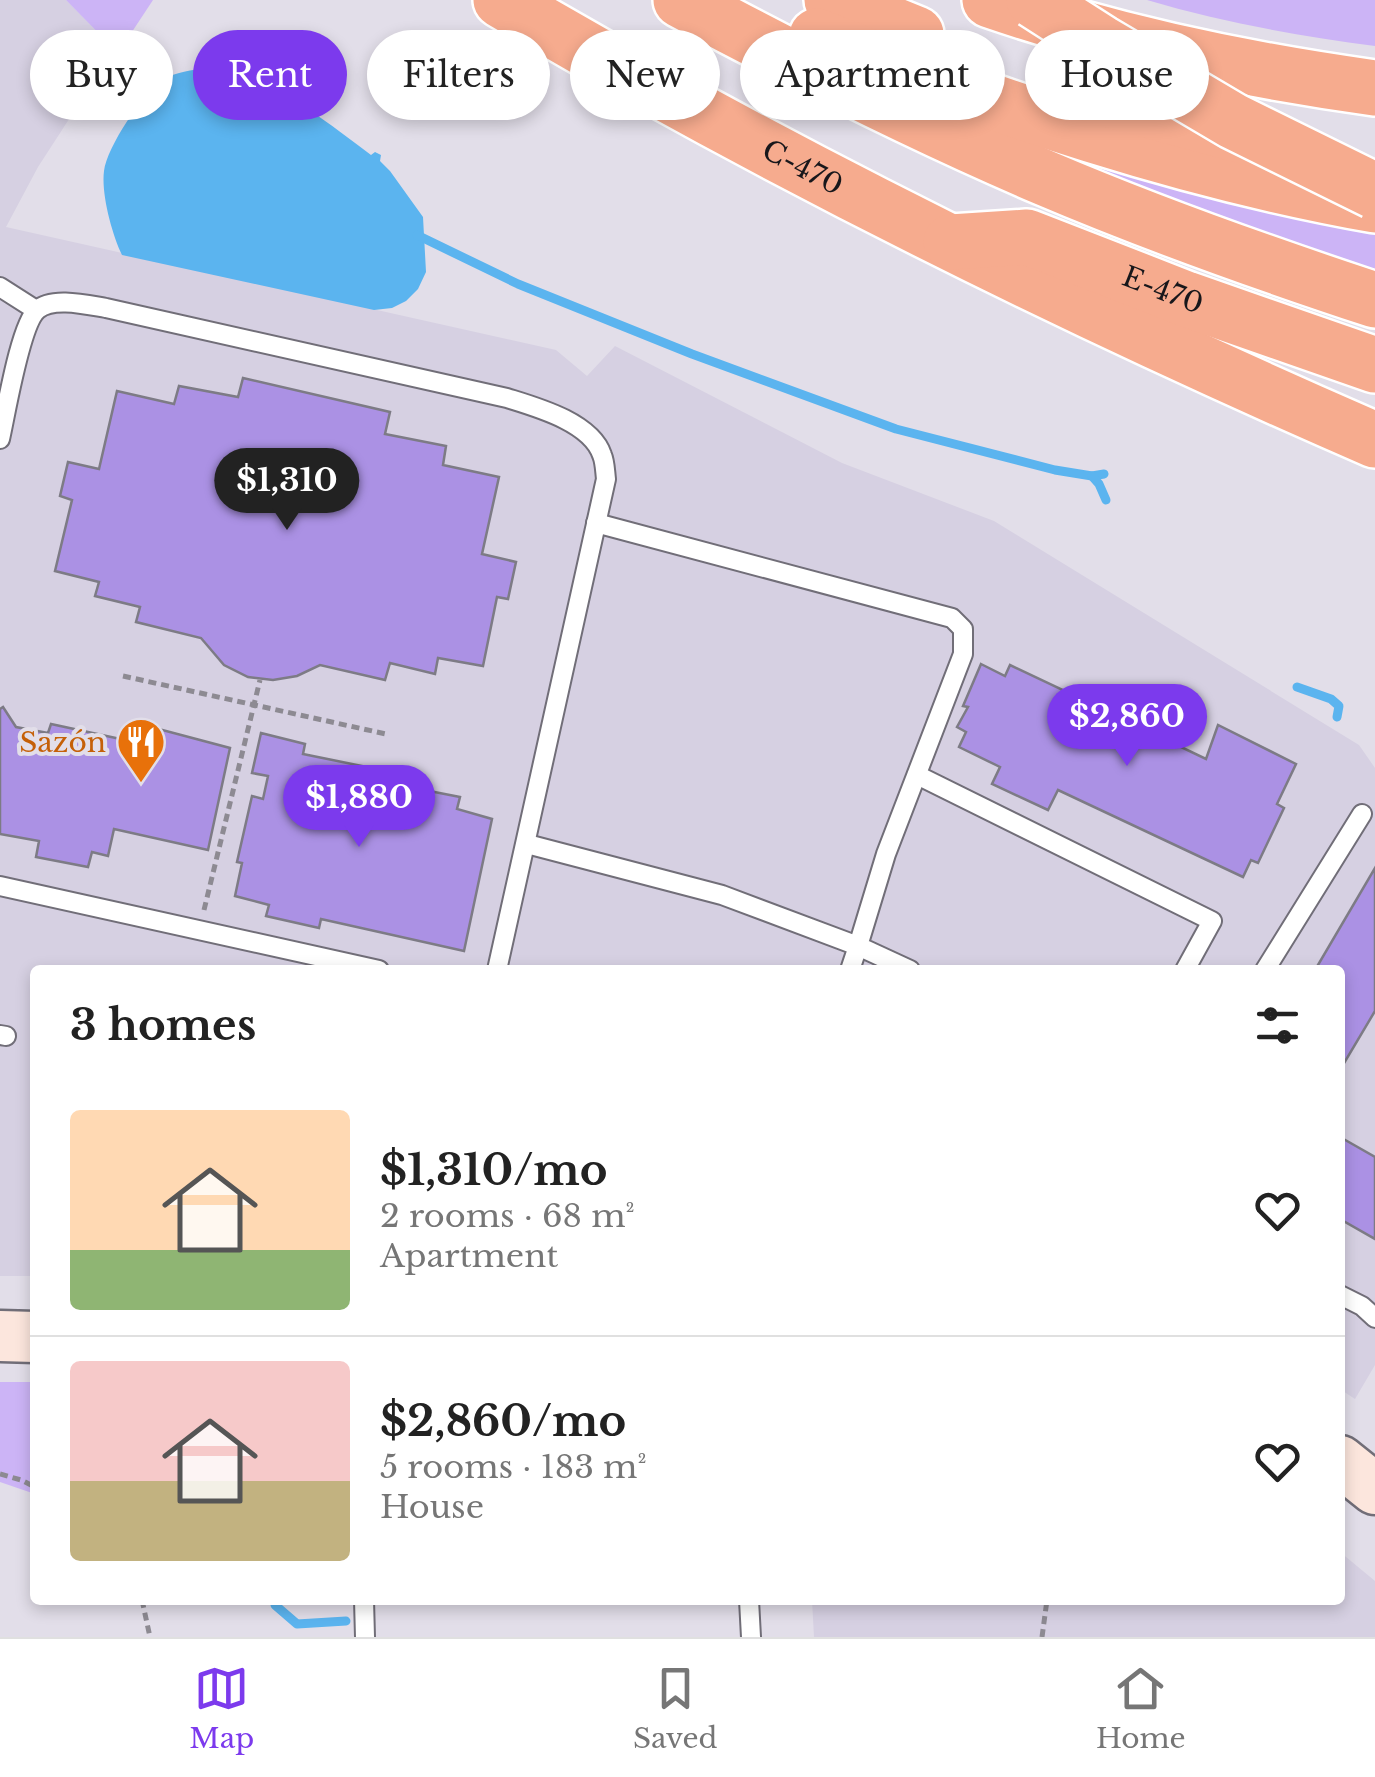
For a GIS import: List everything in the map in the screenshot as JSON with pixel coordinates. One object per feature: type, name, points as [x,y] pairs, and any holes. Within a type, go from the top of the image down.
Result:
[{"type":"highway","name":"C-470","points":[[501,0],[708,116],[948,242],[1375,440]]},
{"type":"highway","points":[[681,0],[878,101],[1042,176],[1185,234],[1375,300]]},
{"type":"highway","points":[[737,0],[868,56],[1042,118],[1227,174],[1375,205]]},
{"type":"highway","points":[[832,0],[979,58],[1085,94],[1294,149],[1375,166]]},
{"type":"highway","points":[[990,0],[1207,60],[1375,88]]},
{"type":"highway","points":[[1034,0],[1246,128],[1375,191]]},
{"type":"highway","name":"E-470","points":[[948,242],[1027,237],[1186,299],[1375,365]]},
{"type":"main road","points":[[0,1336],[30,1337]]},
{"type":"main road","points":[[1345,1465],[1375,1489]]},
{"type":"lane","points":[[0,287],[36,310]]},
{"type":"lane","points":[[0,439],[26,327],[36,310],[67,302],[543,408],[595,441],[603,455],[606,479],[498,965]]},
{"type":"lane","points":[[596,523],[952,618],[964,630],[964,654],[886,854],[852,965]]},
{"type":"lane","points":[[916,775],[1212,920],[1188,965]]},
{"type":"lane","points":[[1268,965],[1362,814]]},
{"type":"lane","points":[[526,844],[722,895],[899,965]]},
{"type":"lane","points":[[0,886],[357,965]]},
{"type":"lane","points":[[1345,1298],[1375,1318]]},
{"type":"lane","points":[[364,1605],[365,1637]]},
{"type":"lane","points":[[749,1605],[752,1637]]},
{"type":"path","points":[[123,676],[386,734]]},
{"type":"path","points":[[197,929],[260,680]]},
{"type":"path","points":[[0,1474],[30,1484]]},
{"type":"path","points":[[143,1605],[150,1637]]},
{"type":"path","points":[[1042,1637],[1045,1605]]},
{"type":"shaded area","points":[[0,0],[66,0],[95,30],[30,30],[30,120],[68,120],[6,227],[556,350],[587,376],[615,346],[842,463],[994,521],[1359,745],[1375,768],[1375,1365],[1355,1399],[1345,1392],[1345,965],[30,965],[30,1276],[0,1276]]},
{"type":"shaded area","points":[[66,0],[153,0],[133,30],[95,30]]},
{"type":"shaded area","points":[[1147,0],[1375,0],[1375,46],[1260,28]]},
{"type":"shaded area","points":[[1056,142],[1375,223],[1375,276],[1049,155]]},
{"type":"shaded area","points":[[0,1382],[30,1382],[30,1492],[0,1482]]},
{"type":"shaded area","points":[[1345,1556],[1375,1581],[1375,1637],[814,1637],[812,1605],[1345,1605]]},
{"type":"water","points":[[193,70],[193,120],[323,120],[371,155],[381,155],[380,161],[423,217],[426,272],[418,289],[392,308],[374,310],[122,255],[104,191],[107,161],[128,120],[173,120],[173,75]]},
{"type":"building","points":[[243,378],[390,412],[385,434],[446,446],[443,465],[499,477],[482,554],[516,562],[508,599],[497,597],[483,666],[438,658],[435,674],[390,663],[385,680],[320,665],[297,676],[273,680],[248,677],[224,665],[201,638],[136,622],[140,607],[95,596],[99,582],[55,571],[72,500],[60,496],[68,462],[99,469],[117,391],[174,404],[179,386],[238,397]]},
{"type":"building","points":[[981,664],[1005,676],[1010,665],[1063,690],[1058,702],[1106,724],[1110,713],[1206,759],[1218,725],[1296,764],[1277,804],[1284,808],[1258,863],[1251,860],[1243,877],[1058,790],[1048,810],[992,784],[1000,767],[959,747],[966,732],[957,727],[968,707],[963,706]]},
{"type":"building","points":[[3,707],[16,727],[48,733],[51,724],[125,740],[128,726],[154,732],[155,728],[230,748],[208,850],[114,829],[108,856],[92,852],[88,867],[36,857],[39,841],[0,834]]},
{"type":"building","points":[[261,733],[305,744],[303,754],[362,766],[363,778],[460,797],[457,809],[492,819],[464,951],[321,919],[319,928],[266,916],[269,905],[235,896],[242,863],[237,862],[252,796],[263,799],[268,776],[252,773]]},
{"type":"building","points":[[1375,868],[1375,1011],[1345,1062],[1345,965],[1318,965]]},
{"type":"building","points":[[1345,1140],[1375,1157],[1375,1239],[1345,1222]]},
{"type":"waterway","points":[[417,235],[518,284],[692,354],[896,429],[1055,470],[1104,474]]},
{"type":"waterway","points":[[1092,476],[1106,500]]},
{"type":"waterway","points":[[1297,687],[1331,699],[1339,706],[1337,717]]},
{"type":"waterway","points":[[275,1605],[297,1624],[346,1621]]},
{"type":"place","name":"Sazón","points":[[141,784]]}]
